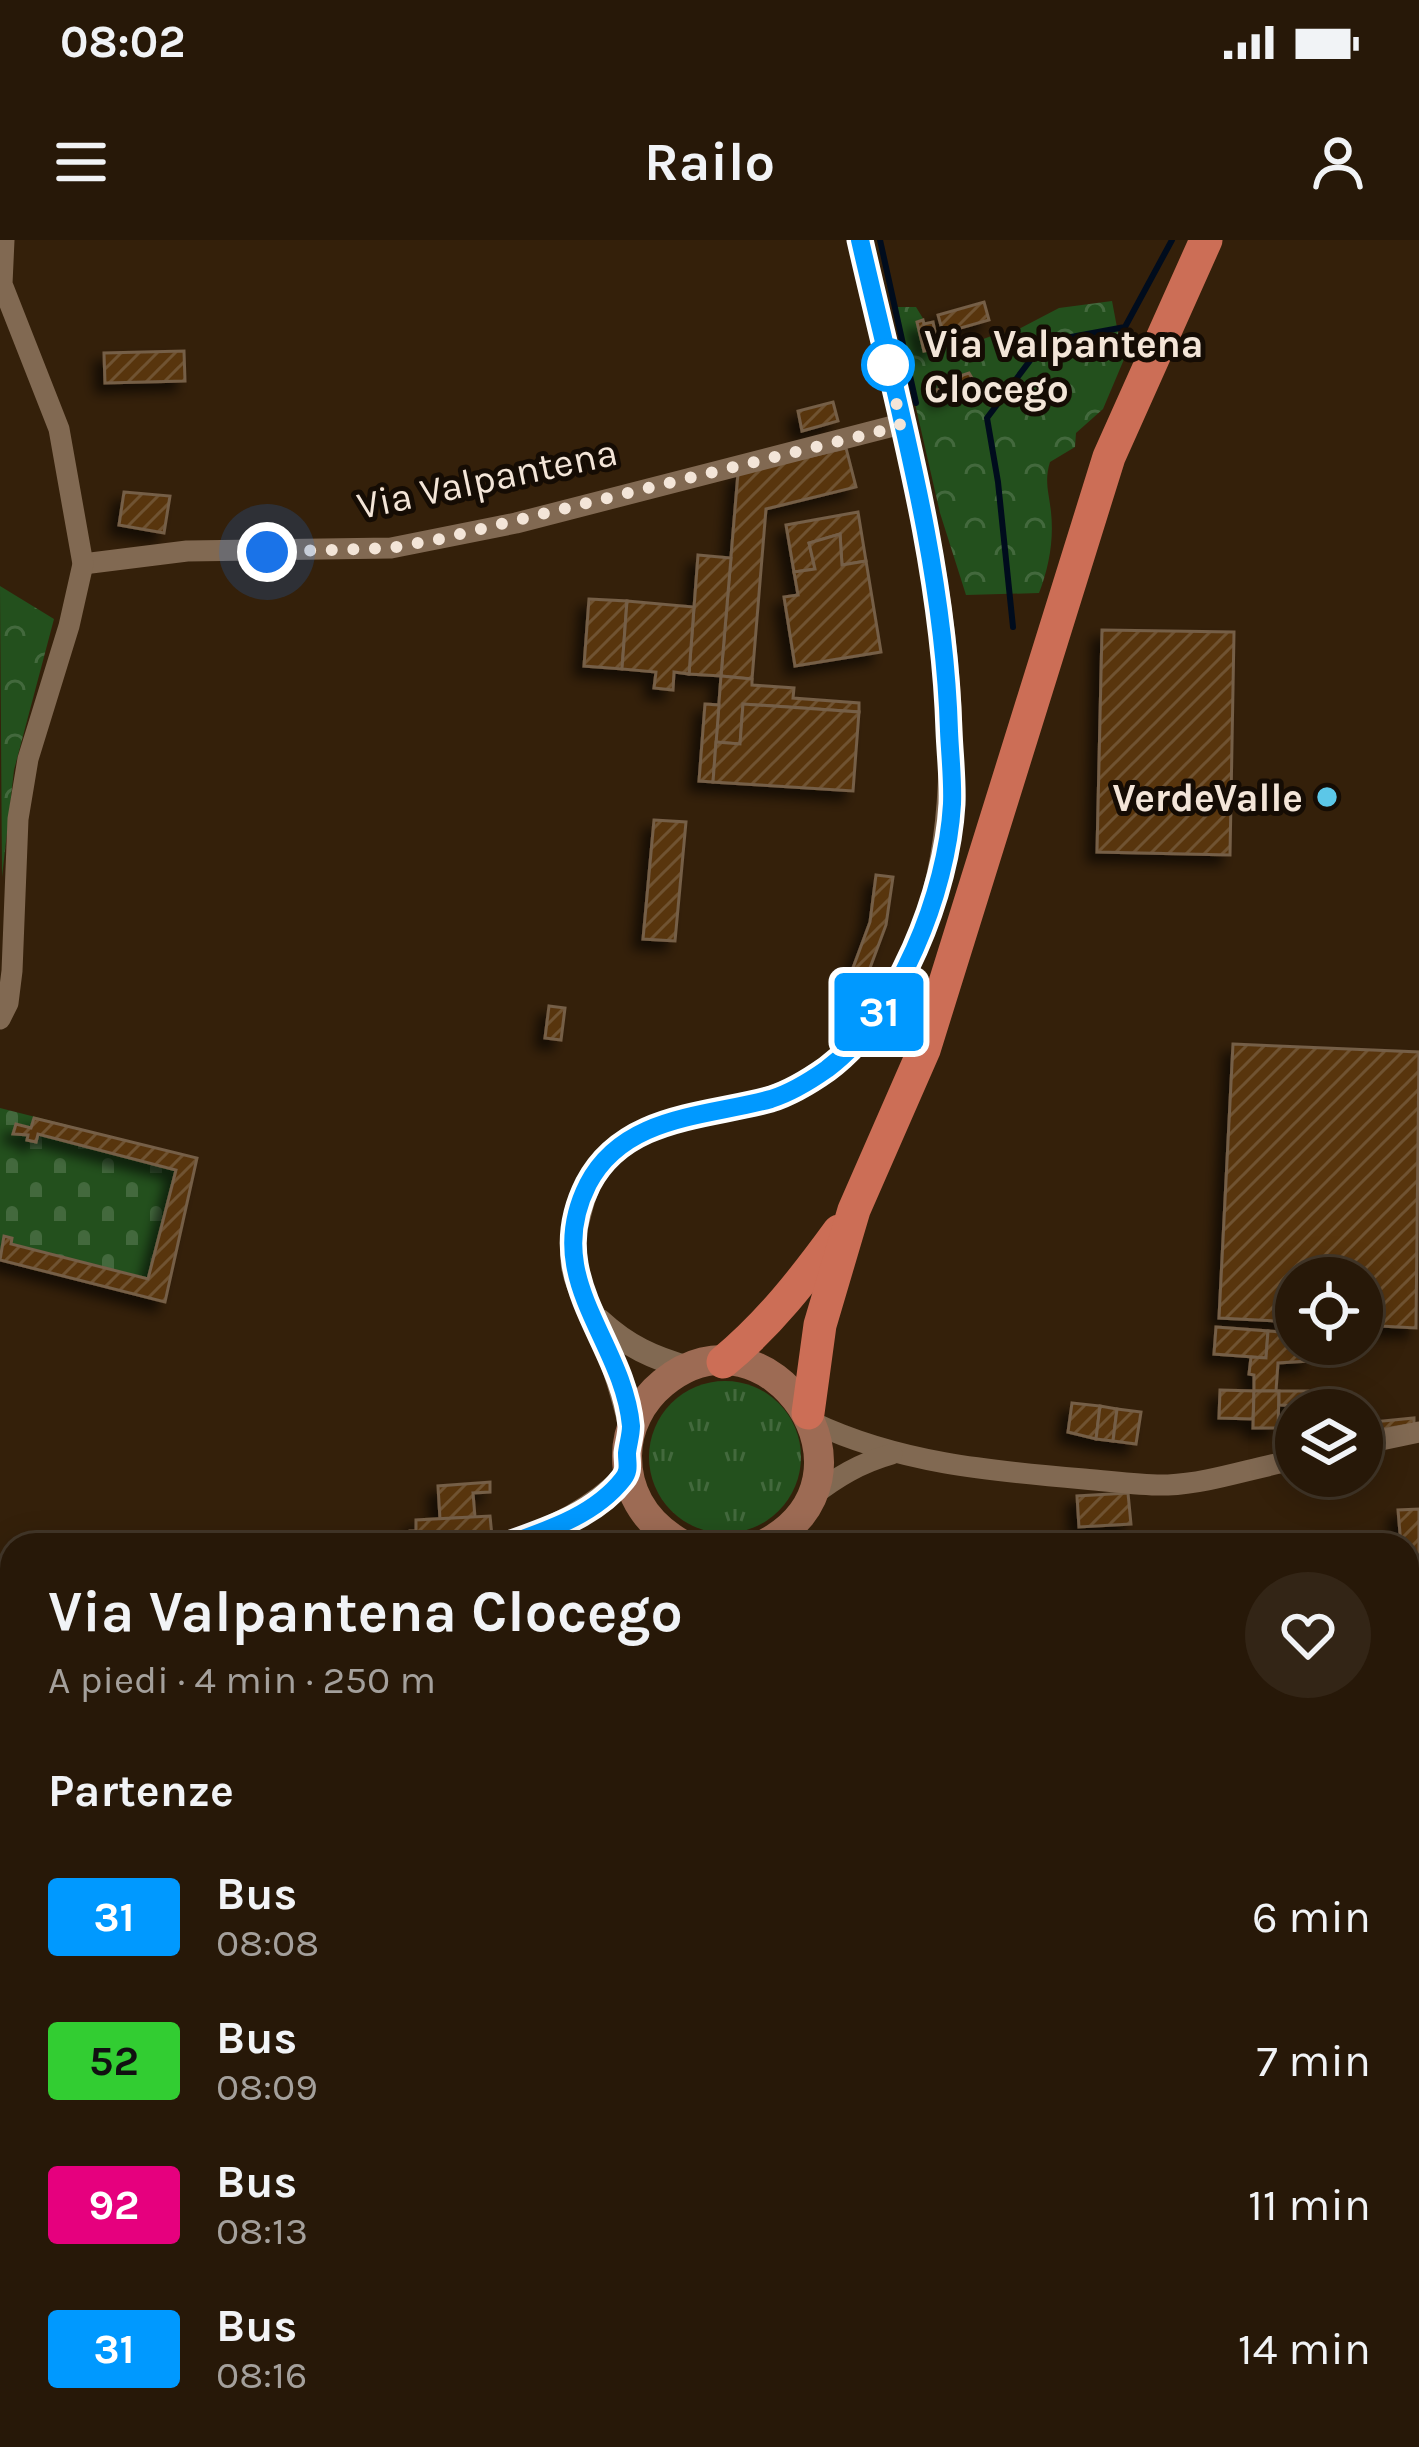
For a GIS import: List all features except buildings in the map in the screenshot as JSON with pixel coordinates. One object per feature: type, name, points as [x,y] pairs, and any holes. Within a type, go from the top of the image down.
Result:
[{"type":"highway","points":[[810,1417],[820,1325],[854,1210],[923,1050],[1109,457],[1206,240]]},
{"type":"highway","points":[[723,1362],[757,1334],[803,1281],[854,1210]]},
{"type":"main road","points":[[664,1533],[628,1474],[631,1429],[653,1391],[689,1368],[723,1362],[772,1375],[790,1389],[810,1417],[820,1460],[811,1497],[782,1533]]},
{"type":"street","points":[[0,1019],[8,1003],[12,971],[15,861],[25,779],[83,564],[59,429],[2,284],[4,240]]},
{"type":"street","points":[[631,1429],[572,1265],[587,1185],[608,1157],[648,1129],[689,1114],[772,1098],[830,1066],[873,1022],[902,975],[928,914],[952,805],[943,635],[924,521],[860,240]]},
{"type":"street","name":"Via Valpantena","points":[[83,564],[187,551],[391,548],[516,523],[901,424]]},
{"type":"street","points":[[593,1315],[622,1342],[689,1368]]},
{"type":"street","points":[[810,1417],[893,1454],[977,1469],[1167,1485],[1275,1464]]},
{"type":"street","points":[[1383,1440],[1419,1432]]},
{"type":"street","points":[[811,1497],[867,1461],[893,1454]]},
{"type":"street","points":[[536,1533],[575,1517],[607,1496],[628,1474]]},
{"type":"street","points":[[575,1517],[610,1511],[660,1533]]},
{"type":"green space","points":[[1112,301],[1119,338],[1133,338],[1103,409],[1076,433],[1075,447],[1050,462],[1051,543],[1039,593],[966,595],[940,513],[893,307],[916,307],[940,346],[967,345],[1011,333],[1059,308]]},
{"type":"green space","points":[[0,586],[54,619],[14,770],[2,877]]},
{"type":"green space","points":[[0,1108],[197,1158],[165,1302],[0,1260]]},
{"type":"green space","points":[[725,1381],[754,1386],[779,1403],[796,1428],[801,1457],[796,1486],[779,1511],[754,1528],[725,1533],[696,1528],[671,1511],[654,1486],[649,1457],[654,1428],[671,1403],[696,1386]]},
{"type":"waterway","points":[[880,240],[916,403]]},
{"type":"waterway","points":[[1013,627],[987,418],[1044,342],[1125,327],[1172,240]]},
{"type":"bus line","name":"31","points":[[539,1533],[607,1496],[628,1474],[631,1429],[623,1394],[572,1265],[587,1185],[608,1157],[648,1129],[689,1114],[772,1098],[830,1066],[873,1022],[902,975],[928,914],[952,805],[943,635],[924,521],[860,240]]},
{"type":"place","name":"Via Valpantena Clocego","points":[[888,365]]},
{"type":"place","name":"VerdeValle","points":[[1327,797]]},
{"type":"route","points":[[267,552],[391,548],[440,539],[885,430],[901,424],[888,365]]}]
